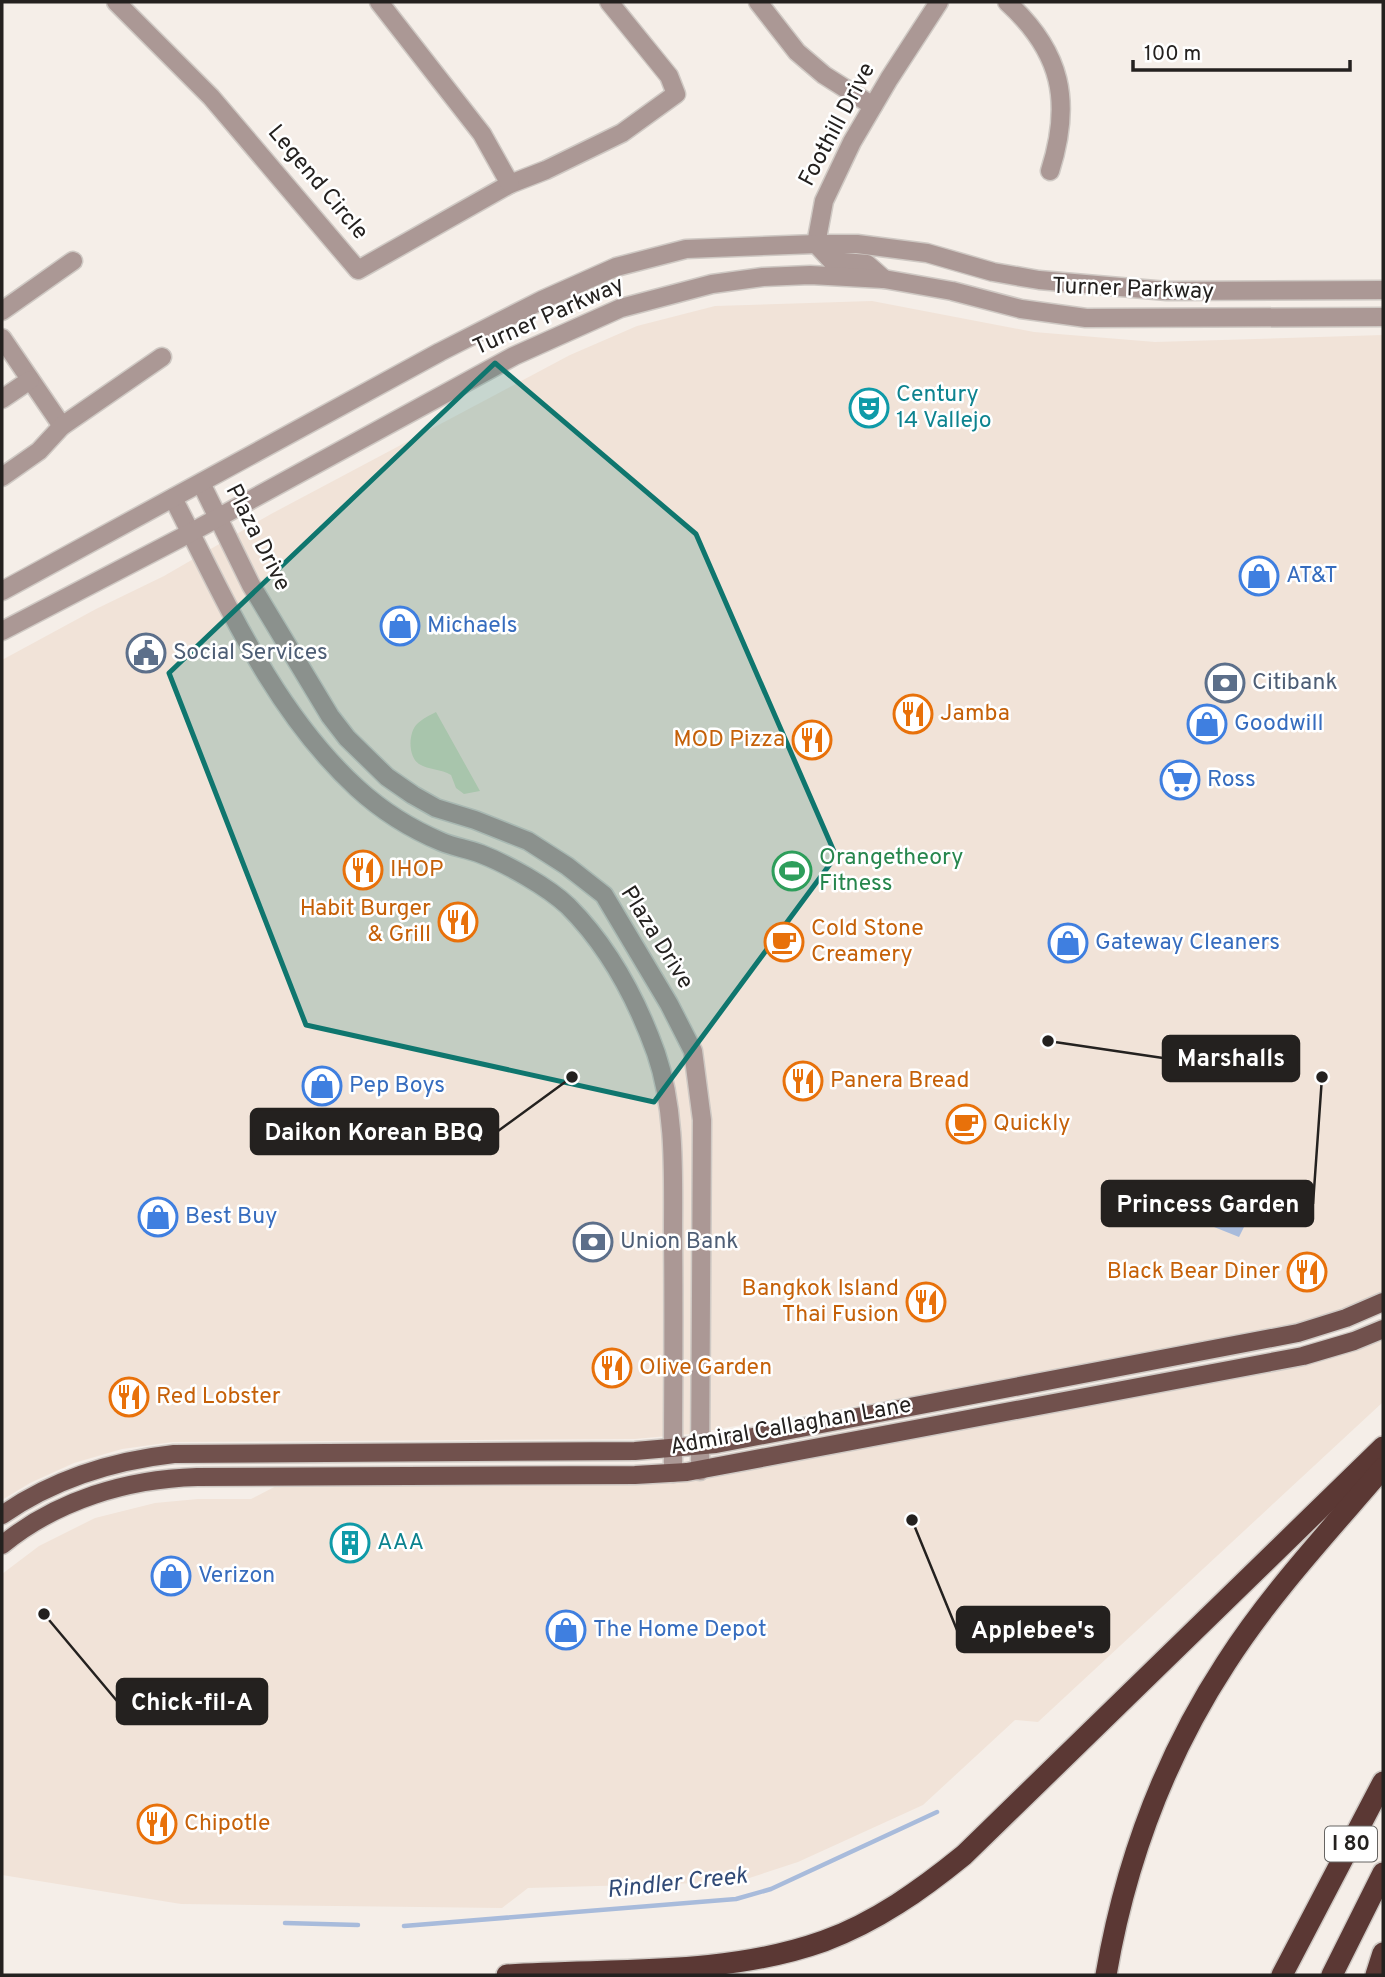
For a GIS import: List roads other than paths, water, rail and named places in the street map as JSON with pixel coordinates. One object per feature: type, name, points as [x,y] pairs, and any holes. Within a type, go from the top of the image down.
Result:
[{"type":"highway","points":[[506,1975],[681,1968],[754,1959],[824,1941],[888,1910],[927,1884],[973,1846],[1383,1447]]},
{"type":"highway","points":[[1106,1975],[1121,1900],[1140,1838],[1163,1778],[1194,1716],[1244,1637],[1315,1547],[1383,1468]]},
{"type":"highway","name":"I 80","points":[[1282,1975],[1383,1782]]},
{"type":"highway","name":"I 80","points":[[1332,1975],[1383,1873]]},
{"type":"highway","points":[[1376,1975],[1383,1953]]},
{"type":"main road","name":"Admiral Callaghan Lane","points":[[2,1515],[35,1494],[78,1474],[125,1460],[174,1454],[635,1451],[700,1446],[1297,1333],[1346,1318],[1383,1302]]},
{"type":"main road","name":"Admiral Callaghan Lane","points":[[2,1545],[47,1515],[87,1497],[130,1484],[176,1478],[673,1474],[700,1471],[1303,1356],[1383,1329]]},
{"type":"street","name":"Legend Circle","points":[[116,2],[211,97],[358,270],[510,184],[546,170],[622,133],[676,94],[669,76],[609,2]]},
{"type":"street","points":[[379,2],[482,134],[510,184]]},
{"type":"street","points":[[758,2],[797,52],[824,75],[873,106]]},
{"type":"street","name":"Foothill Drive","points":[[816,244],[828,191],[873,106],[939,2]]},
{"type":"street","points":[[1007,2],[1024,17],[1043,42],[1058,79],[1061,102],[1059,142],[1050,171]]},
{"type":"street","points":[[816,244],[832,261],[867,264],[884,279]]},
{"type":"street","name":"Turner Parkway","points":[[2,591],[451,346],[542,300],[616,267],[686,249],[857,244],[927,253],[993,272],[1039,280],[1167,291],[1383,290]]},
{"type":"street","points":[[2,311],[73,261]]},
{"type":"street","name":"Turner Parkway","points":[[2,631],[190,533],[514,356],[621,307],[712,284],[763,277],[810,275],[884,279],[952,291],[1021,309],[1086,318],[1383,317]]},
{"type":"street","points":[[2,338],[62,426]]},
{"type":"street","points":[[2,477],[39,452],[62,426],[162,357]]},
{"type":"street","points":[[2,398],[30,380]]},
{"type":"street","name":"Plaza Drive","points":[[201,482],[251,585],[330,716],[347,738],[387,777],[413,795],[436,808],[528,841],[567,866],[604,895],[669,1004],[693,1051],[702,1120],[700,1471]]},
{"type":"street","points":[[173,499],[258,661],[300,726],[354,786],[382,810],[441,841],[481,854],[513,869],[566,904],[593,934],[629,990],[657,1055],[670,1112],[674,1284],[673,1474]]},
{"type":"water","points":[[1221,1213],[1245,1225],[1239,1237],[1214,1227]]},
{"type":"waterway","name":"Rindler Creek","points":[[404,1926],[736,1899],[771,1889],[937,1812]]},
{"type":"waterway","name":"Rindler Creek","points":[[285,1923],[358,1925]]},
{"type":"place","name":"Century 14 Vallejo","points":[[869,408]]},
{"type":"place","name":"AT&T","points":[[1259,576]]},
{"type":"place","name":"Michaels","points":[[400,626]]},
{"type":"place","name":"Social Services","points":[[146,653]]},
{"type":"place","name":"Citibank","points":[[1225,683]]},
{"type":"place","name":"Jamba","points":[[913,714]]},
{"type":"place","name":"Goodwill","points":[[1207,724]]},
{"type":"place","name":"MOD Pizza","points":[[812,740]]},
{"type":"place","name":"Ross","points":[[1180,780]]},
{"type":"place","name":"IHOP","points":[[363,870]]},
{"type":"place","name":"Orangetheory Fitness","points":[[792,871]]},
{"type":"place","name":"Habit Burger & Grill","points":[[458,922]]},
{"type":"place","name":"Cold Stone Creamery","points":[[784,942]]},
{"type":"place","name":"Gateway Cleaners","points":[[1068,943]]},
{"type":"place","name":"Marshalls","points":[[1048,1041]]},
{"type":"place","name":"Daikon Korean BBQ","points":[[572,1077]]},
{"type":"place","name":"Princess Garden","points":[[1322,1077]]},
{"type":"place","name":"Panera Bread","points":[[803,1081]]},
{"type":"place","name":"Pep Boys","points":[[322,1086]]},
{"type":"place","name":"Quickly","points":[[966,1124]]},
{"type":"place","name":"Best Buy","points":[[158,1217]]},
{"type":"place","name":"Union Bank","points":[[593,1242]]},
{"type":"place","name":"Black Bear Diner","points":[[1307,1272]]},
{"type":"place","name":"Bangkok Island Thai Fusion","points":[[926,1302]]},
{"type":"place","name":"Olive Garden","points":[[612,1368]]},
{"type":"place","name":"Red Lobster","points":[[129,1397]]},
{"type":"place","name":"Applebee's","points":[[912,1520]]},
{"type":"place","name":"AAA","points":[[350,1543]]},
{"type":"place","name":"Verizon","points":[[171,1576]]},
{"type":"place","name":"Chick-fil-A","points":[[44,1614]]},
{"type":"place","name":"The Home Depot","points":[[566,1630]]},
{"type":"place","name":"Chipotle","points":[[157,1824]]}]
